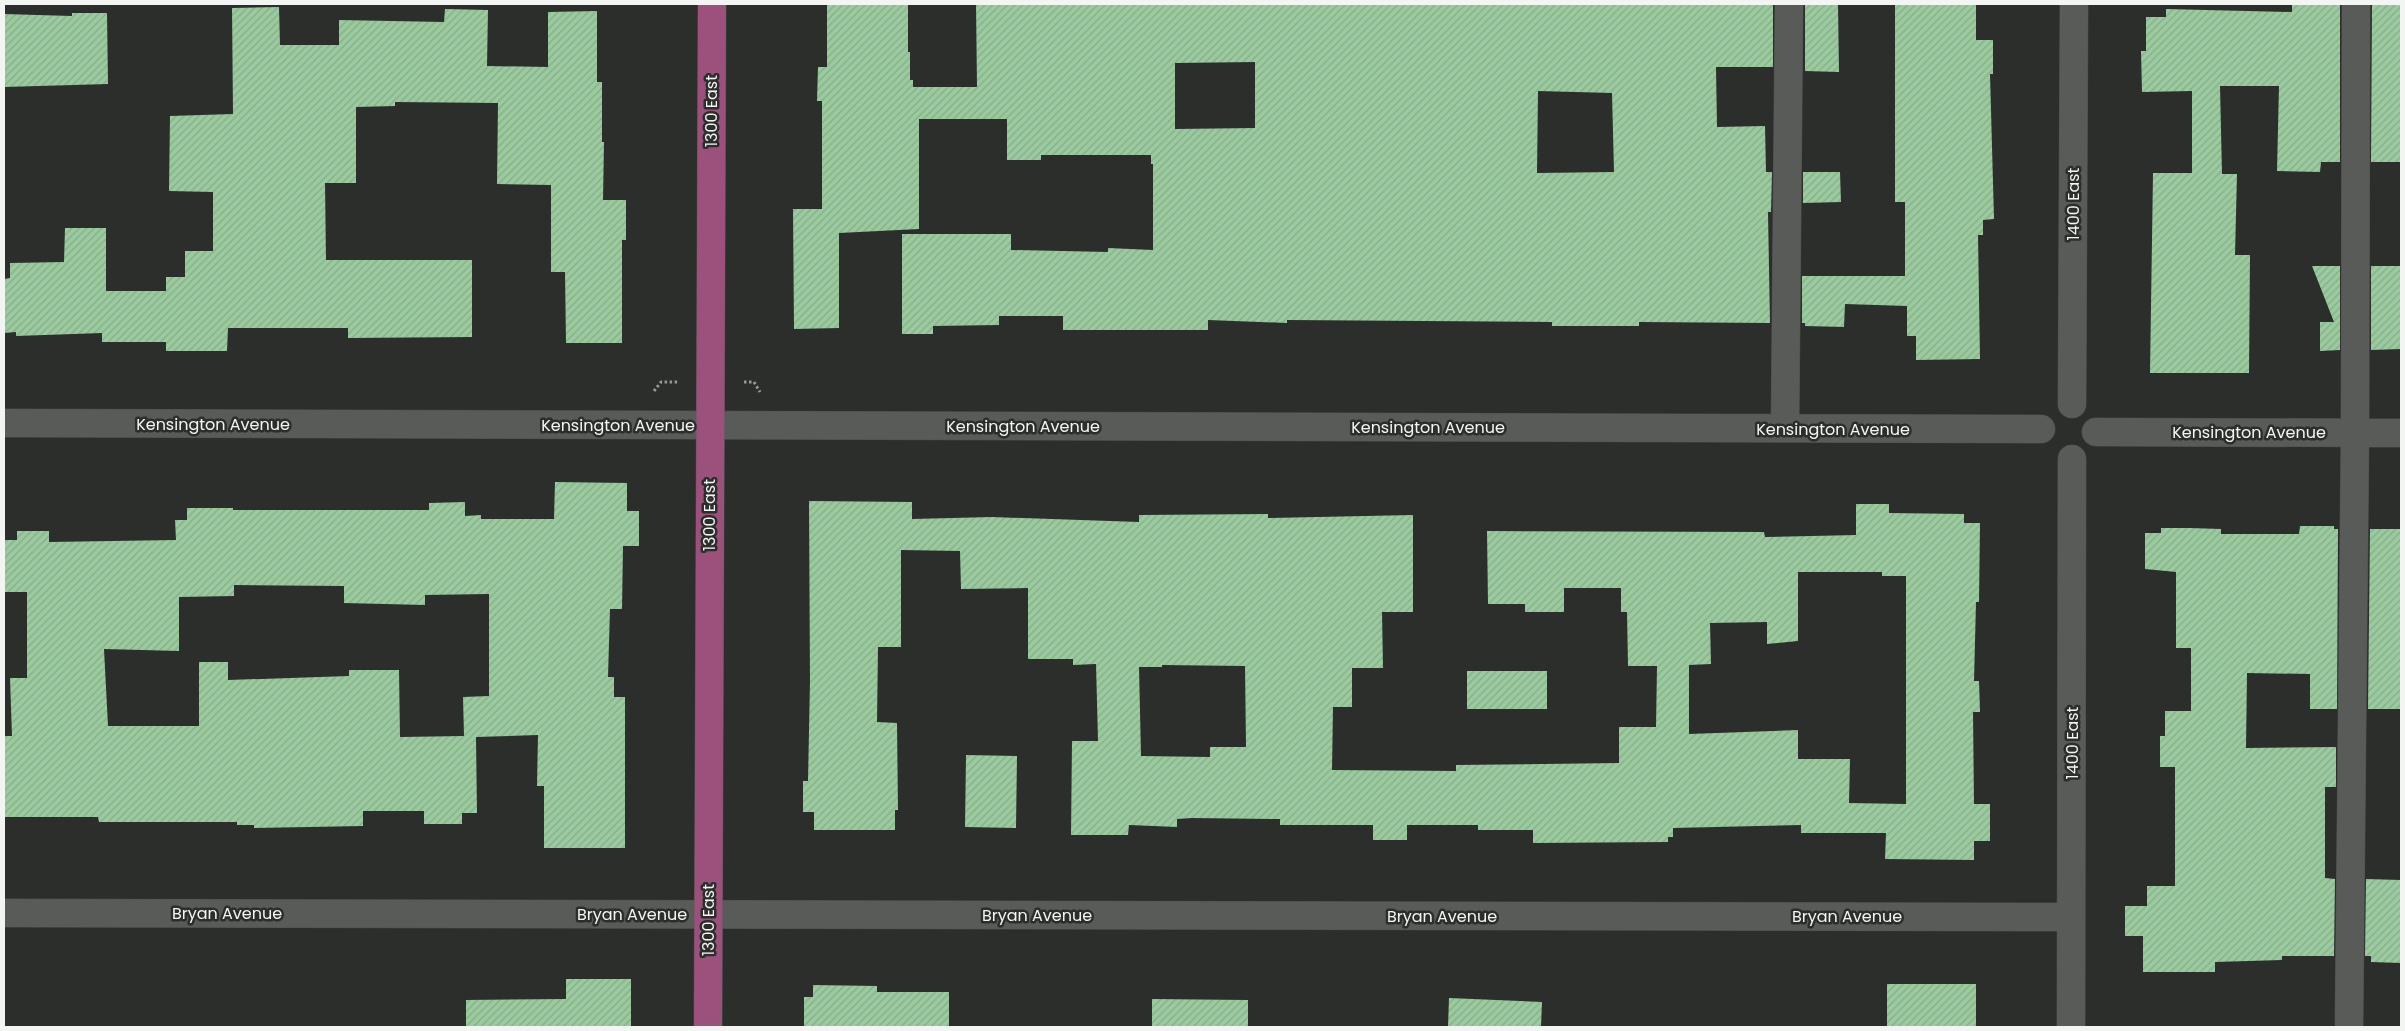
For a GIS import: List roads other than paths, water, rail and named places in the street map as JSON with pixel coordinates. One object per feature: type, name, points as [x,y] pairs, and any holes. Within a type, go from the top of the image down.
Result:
[{"type":"main road","name":"1300 East","points":[[708,1027],[712,4]]},
{"type":"street","points":[[1785,428],[1789,4]]},
{"type":"street","name":"1400 East","points":[[2072,404],[2074,4]]},
{"type":"street","points":[[2349,1027],[2355,433],[2356,4]]},
{"type":"street","points":[[2072,404],[2087,410],[2095,424],[2096,432],[2091,448],[2072,459],[2052,453],[2046,446],[2042,429],[2044,420],[2055,407],[2072,404]]},
{"type":"street","name":"Kensington Avenue","points":[[4,423],[2042,429]]},
{"type":"street","name":"Kensington Avenue","points":[[2096,432],[2401,433]]},
{"type":"street","name":"1400 East","points":[[2071,1027],[2072,459]]},
{"type":"street","name":"Bryan Avenue","points":[[4,913],[2071,916]]}]
